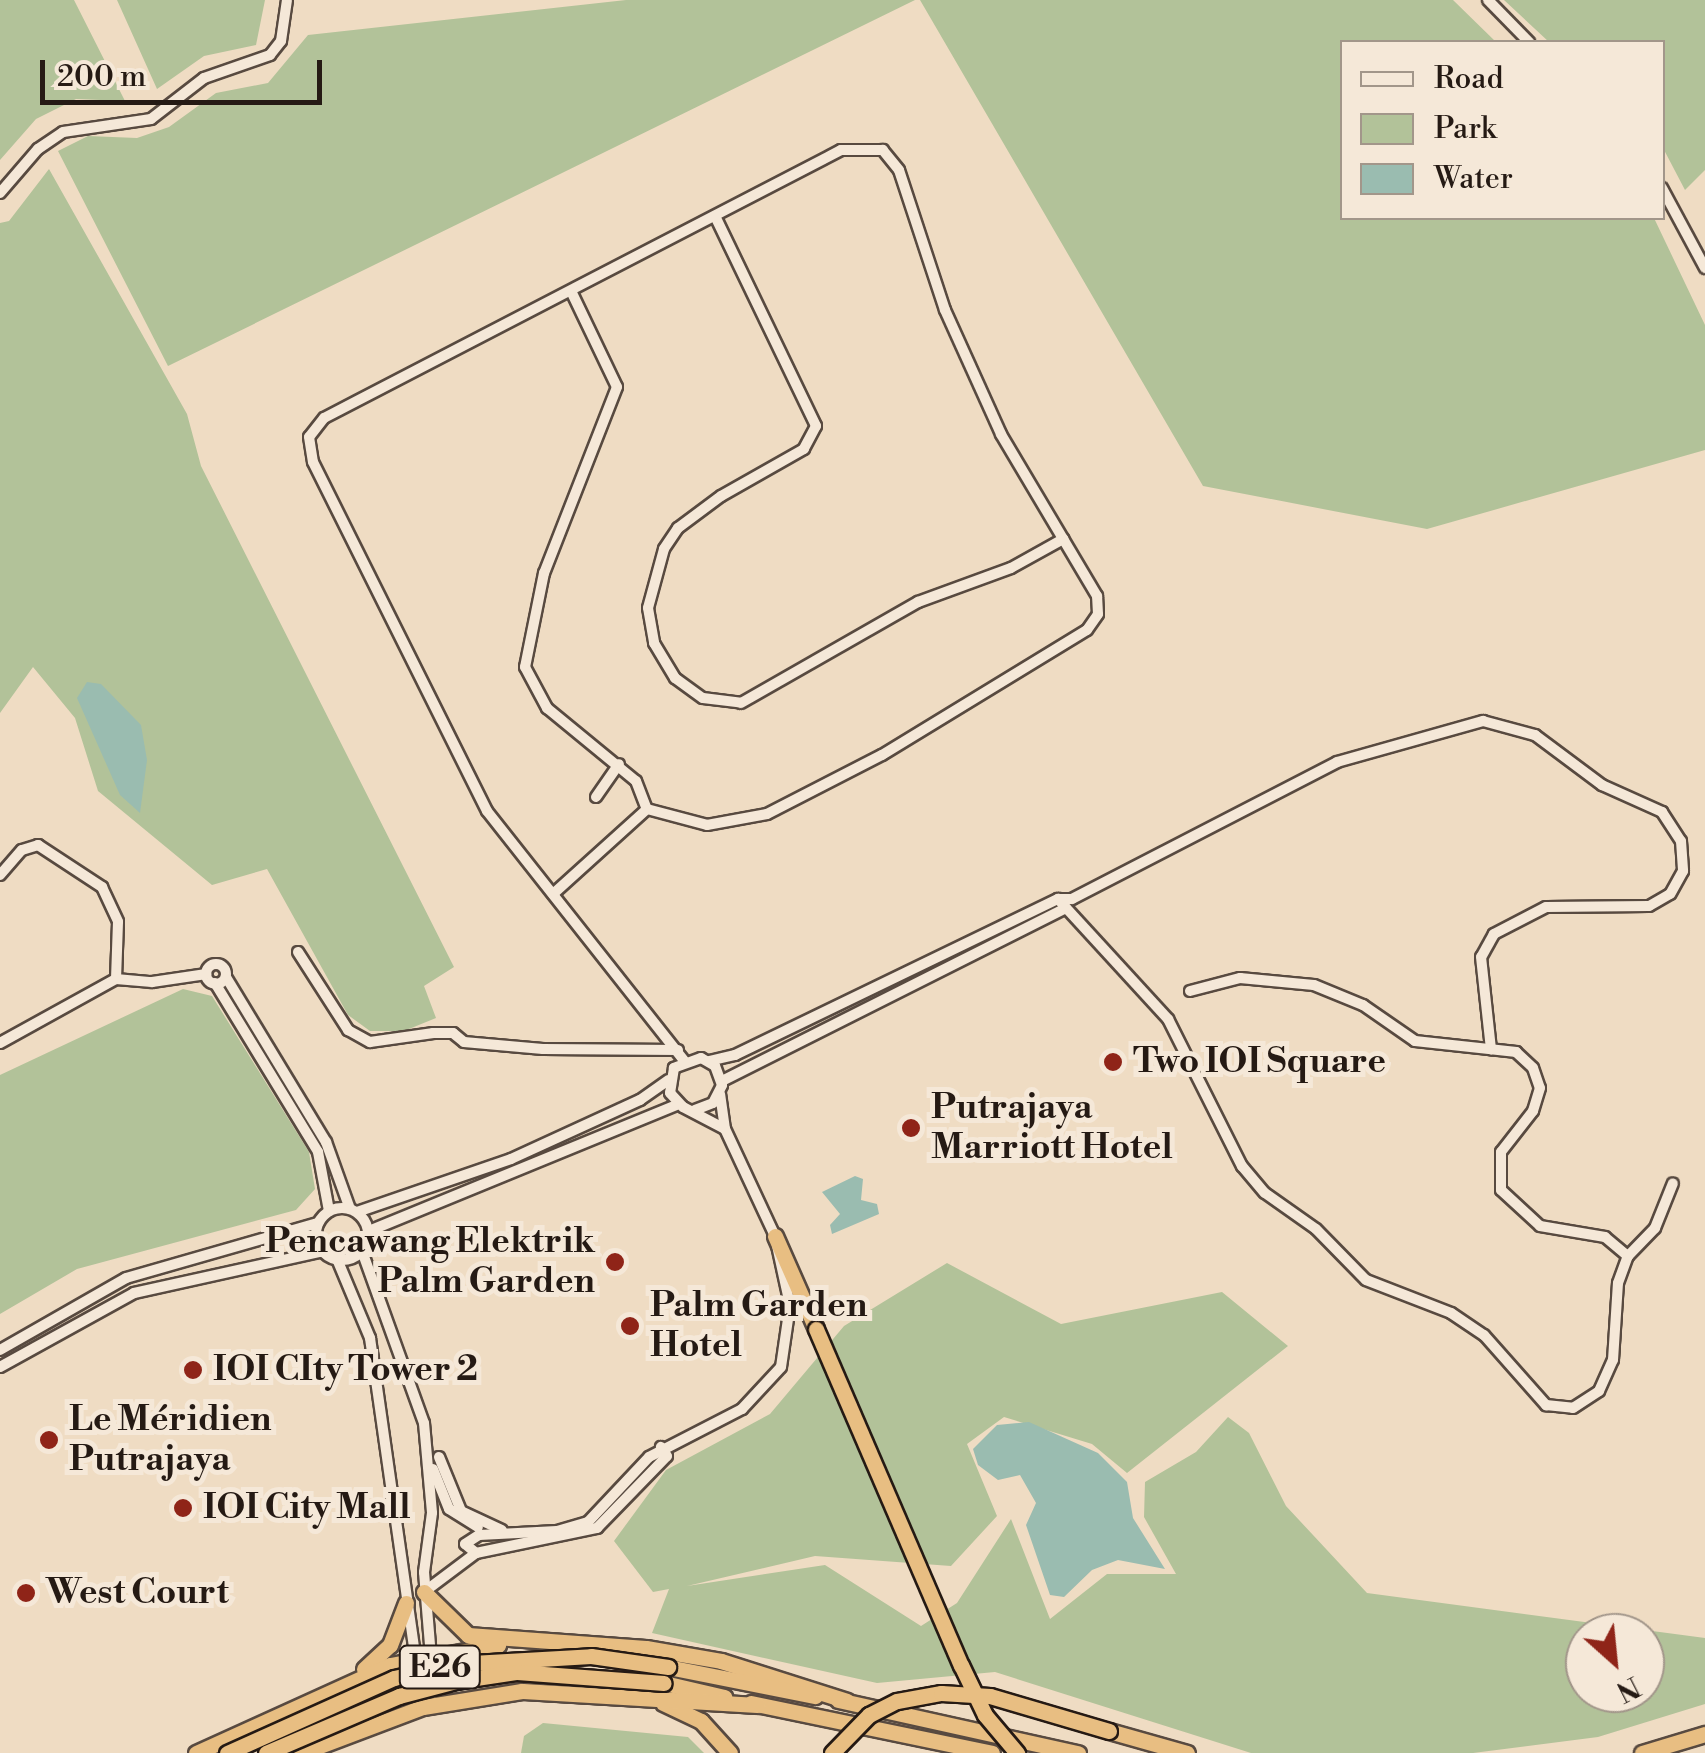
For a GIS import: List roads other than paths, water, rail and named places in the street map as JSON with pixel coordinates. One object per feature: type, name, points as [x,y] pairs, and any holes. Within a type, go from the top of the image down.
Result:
[{"type":"highway","points":[[774,1236],[961,1665],[986,1715],[1017,1753]]},
{"type":"highway","points":[[424,1592],[468,1634],[561,1638],[721,1661],[847,1702]]},
{"type":"highway","points":[[349,1680],[390,1645],[406,1603]]},
{"type":"highway","points":[[196,1753],[349,1680],[421,1656],[561,1638]]},
{"type":"highway","name":"E26","points":[[227,1753],[394,1678],[454,1664],[591,1656],[758,1705],[992,1753]]},
{"type":"highway","name":"E26","points":[[266,1753],[399,1696],[517,1672],[666,1675],[847,1702],[1078,1753]]},
{"type":"highway","points":[[301,1753],[429,1705],[522,1691],[641,1694],[758,1705]]},
{"type":"highway","points":[[832,1753],[870,1715],[898,1701],[942,1693],[1003,1700],[1187,1753]]},
{"type":"highway","points":[[641,1694],[701,1721],[730,1753]]},
{"type":"highway","points":[[1642,1753],[1705,1734]]},
{"type":"street","points":[[0,193],[38,149],[63,132],[151,119],[204,78],[270,55],[282,41],[287,0]]},
{"type":"street","points":[[1488,0],[1528,40]]},
{"type":"street","points":[[647,809],[707,825],[766,814],[882,755],[1087,630],[1098,614],[1097,596],[1000,434],[932,275],[899,170],[883,150],[840,150],[572,293],[324,418],[308,448],[487,811],[681,1055]]},
{"type":"street","points":[[1665,194],[1705,268]]},
{"type":"street","points":[[715,216],[816,426],[804,449],[721,496],[678,528],[664,549],[648,608],[654,644],[674,678],[703,698],[741,703],[918,602],[1011,568],[1063,540]]},
{"type":"street","points":[[572,293],[617,387],[544,573],[525,667],[547,708],[636,781],[647,809]]},
{"type":"street","points":[[298,952],[348,1030],[370,1042],[453,1033],[464,1042],[681,1055],[709,1061],[735,1055],[1058,900],[1072,899],[1337,762],[1460,724],[1510,724],[1602,785],[1662,812],[1681,841],[1683,871],[1670,894],[1649,906],[1546,907],[1494,934],[1480,957],[1491,1049]]},
{"type":"street","points":[[596,798],[619,764]]},
{"type":"street","points":[[553,894],[647,809]]},
{"type":"street","points":[[0,875],[22,850],[38,845],[89,875],[112,903],[118,922],[116,979]]},
{"type":"street","points":[[722,1081],[1064,911],[1072,899]]},
{"type":"street","points":[[1058,900],[1064,911],[1168,1019],[1242,1166],[1264,1193],[1316,1229],[1366,1280],[1450,1313],[1484,1335],[1546,1404],[1573,1408],[1599,1391],[1608,1376],[1618,1283],[1628,1256],[1655,1228],[1674,1183]]},
{"type":"street","points":[[0,1043],[116,979],[152,982],[206,974],[218,964],[326,1142],[354,1210],[368,1231]]},
{"type":"street","points":[[206,974],[318,1152],[329,1211]]},
{"type":"street","points":[[215,983],[226,977]]},
{"type":"street","points":[[1190,992],[1240,978],[1314,984],[1363,1005],[1415,1042],[1491,1049],[1527,1059],[1540,1088],[1533,1111],[1501,1152],[1499,1179],[1508,1200],[1540,1226],[1604,1237],[1628,1256]]},
{"type":"street","points":[[0,1350],[126,1278],[318,1223],[329,1211],[354,1210],[444,1184],[598,1120],[669,1080],[681,1055]]},
{"type":"street","points":[[424,1592],[476,1553],[503,1543],[558,1536],[588,1522],[664,1452],[742,1409],[781,1367],[790,1305],[774,1236],[725,1128],[722,1081],[709,1061]]},
{"type":"street","points":[[669,1080],[678,1104]]},
{"type":"street","points":[[695,1110],[720,1094]]},
{"type":"street","points":[[368,1231],[678,1104],[725,1128]]},
{"type":"street","points":[[318,1223],[323,1251]]},
{"type":"street","points":[[368,1231],[362,1250],[383,1321],[415,1389],[448,1509],[492,1532]]},
{"type":"street","points":[[337,1259],[362,1250]]},
{"type":"street","points":[[0,1366],[134,1293],[323,1251],[337,1259],[370,1338],[388,1432],[406,1603],[429,1705]]},
{"type":"street","points":[[435,1458],[461,1511],[508,1532]]},
{"type":"street","points":[[421,1656],[435,1458]]},
{"type":"street","points":[[476,1553],[466,1551],[467,1541],[492,1532],[558,1536]]},
{"type":"water","points":[[87,682],[101,684],[141,725],[147,760],[140,813],[120,795],[77,698]]},
{"type":"water","points":[[855,1176],[863,1179],[861,1200],[877,1204],[879,1214],[832,1234],[830,1225],[840,1214],[822,1192]]},
{"type":"water","points":[[1029,1422],[1098,1453],[1127,1482],[1133,1518],[1165,1569],[1118,1560],[1092,1570],[1064,1597],[1050,1595],[1026,1525],[1036,1503],[1020,1475],[998,1480],[978,1465],[973,1449],[997,1425]]},
{"type":"place","name":"Two IOI Square","points":[[1113,1062]]},
{"type":"place","name":"Putrajaya Marriott Hotel","points":[[911,1128]]},
{"type":"place","name":"Pencawang Elektrik Palm Garden","points":[[615,1262]]},
{"type":"place","name":"Palm Garden Hotel","points":[[630,1326]]},
{"type":"place","name":"IOI CIty Tower 2","points":[[193,1370]]},
{"type":"place","name":"Le Méridien Putrajaya","points":[[49,1440]]},
{"type":"place","name":"IOI City Mall","points":[[183,1508]]},
{"type":"place","name":"West Court","points":[[26,1593]]}]
